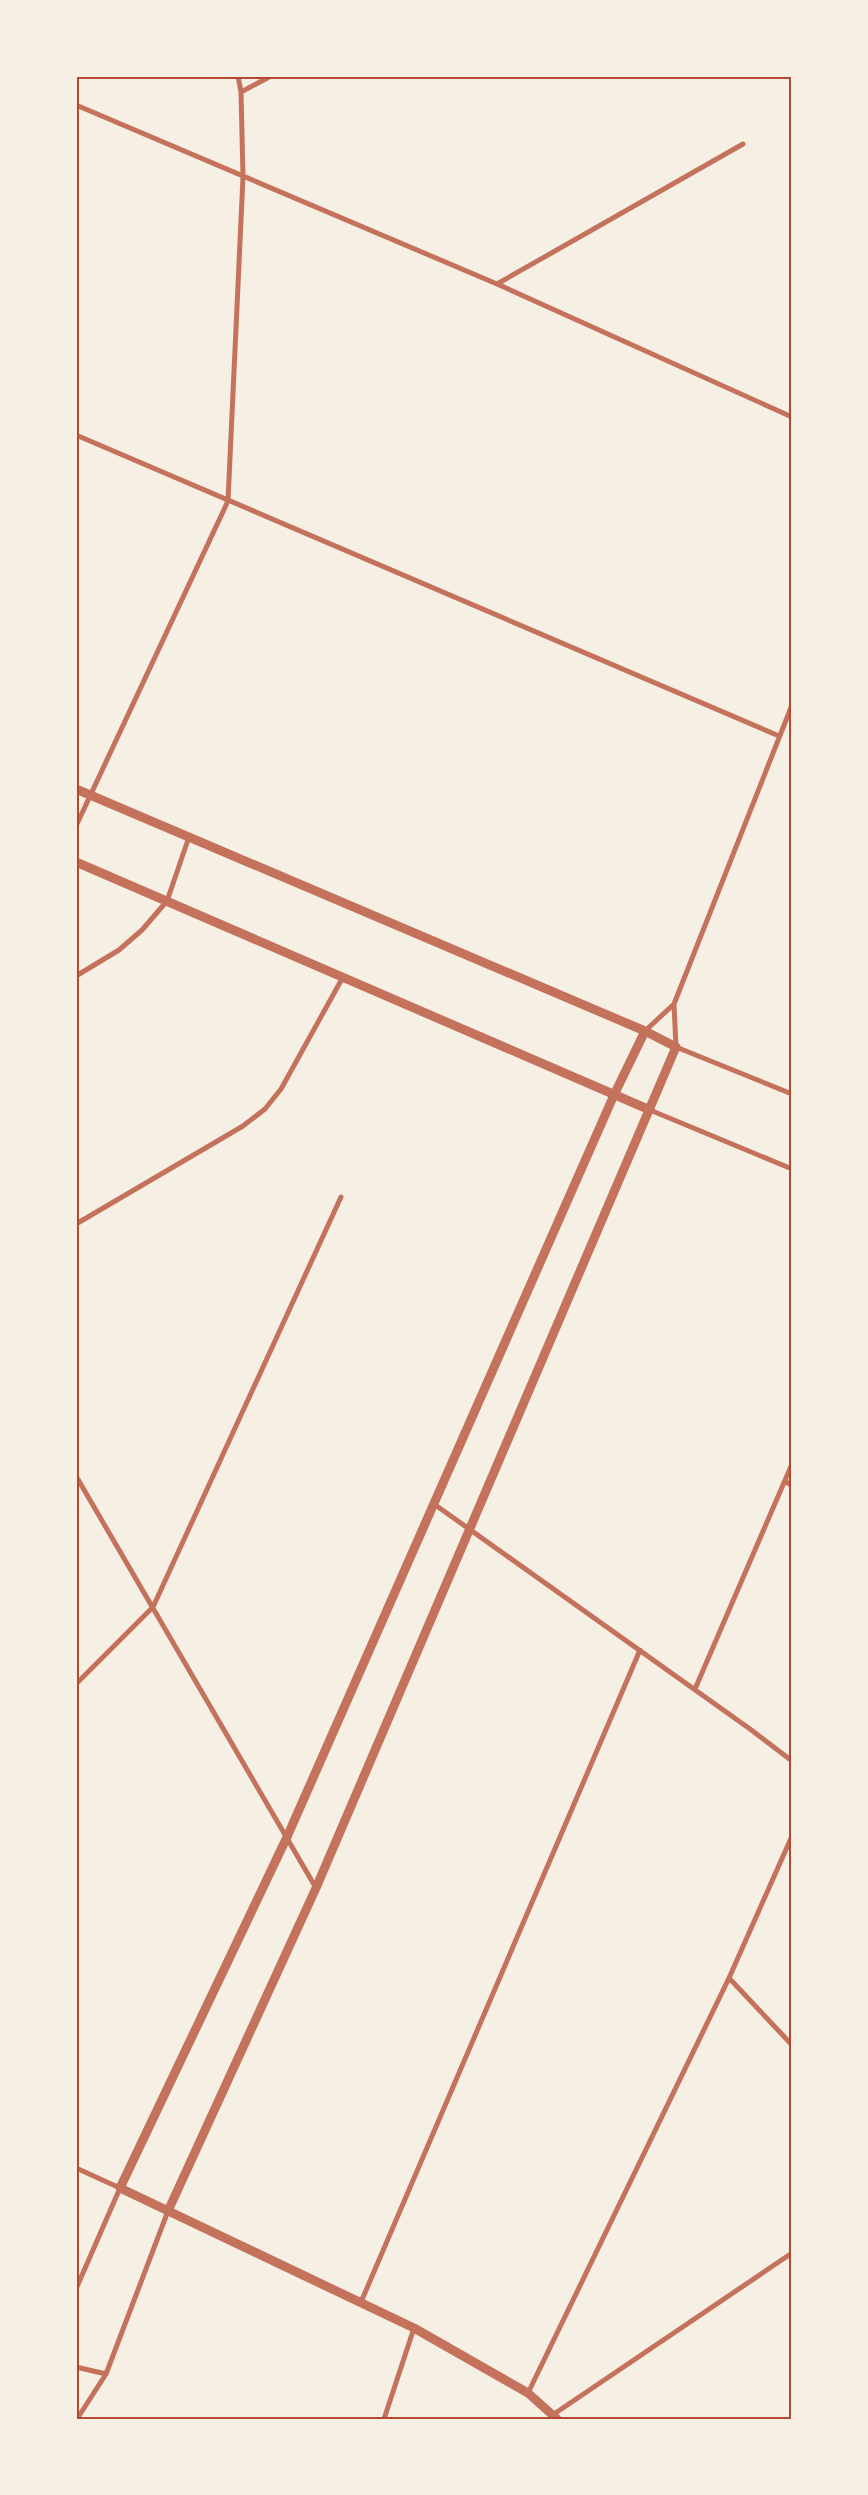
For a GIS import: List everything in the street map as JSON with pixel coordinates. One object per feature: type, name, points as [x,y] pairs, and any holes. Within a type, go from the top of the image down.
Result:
[{"type":"street","points":[[76,826],[228,501],[243,177],[242,92],[238,76]]},
{"type":"street","points":[[242,92],[271,76]]},
{"type":"street","points":[[76,105],[496,284],[792,417]]},
{"type":"street","points":[[496,284],[743,144]]},
{"type":"street","points":[[76,436],[779,736]]},
{"type":"street","points":[[77,2419],[106,2374],[168,2211],[316,1888],[650,1110],[676,1047],[674,1004],[792,705]]},
{"type":"street","points":[[76,789],[644,1031],[676,1047],[792,1094]]},
{"type":"street","points":[[76,976],[119,950],[142,930],[167,901],[189,837]]},
{"type":"street","points":[[76,862],[614,1095],[792,1169]]},
{"type":"street","points":[[76,1224],[243,1126],[265,1109],[281,1089],[343,977]]},
{"type":"street","points":[[76,2288],[120,2188],[287,1838],[614,1095],[644,1031],[674,1004]]},
{"type":"street","points":[[76,1684],[153,1607],[340,1197]]},
{"type":"street","points":[[696,1689],[792,1464]]},
{"type":"street","points":[[76,1476],[316,1888]]},
{"type":"street","points":[[785,1481],[792,1486]]},
{"type":"street","points":[[434,1504],[696,1689],[792,1760]]},
{"type":"street","points":[[360,2302],[640,1650]]},
{"type":"street","points":[[528,2394],[729,1978],[792,1836]]},
{"type":"street","points":[[729,1978],[792,2046]]},
{"type":"street","points":[[76,2168],[414,2328],[528,2394],[556,2416],[792,2252]]},
{"type":"street","points":[[384,2419],[414,2328]]},
{"type":"street","points":[[76,2367],[106,2374]]}]
